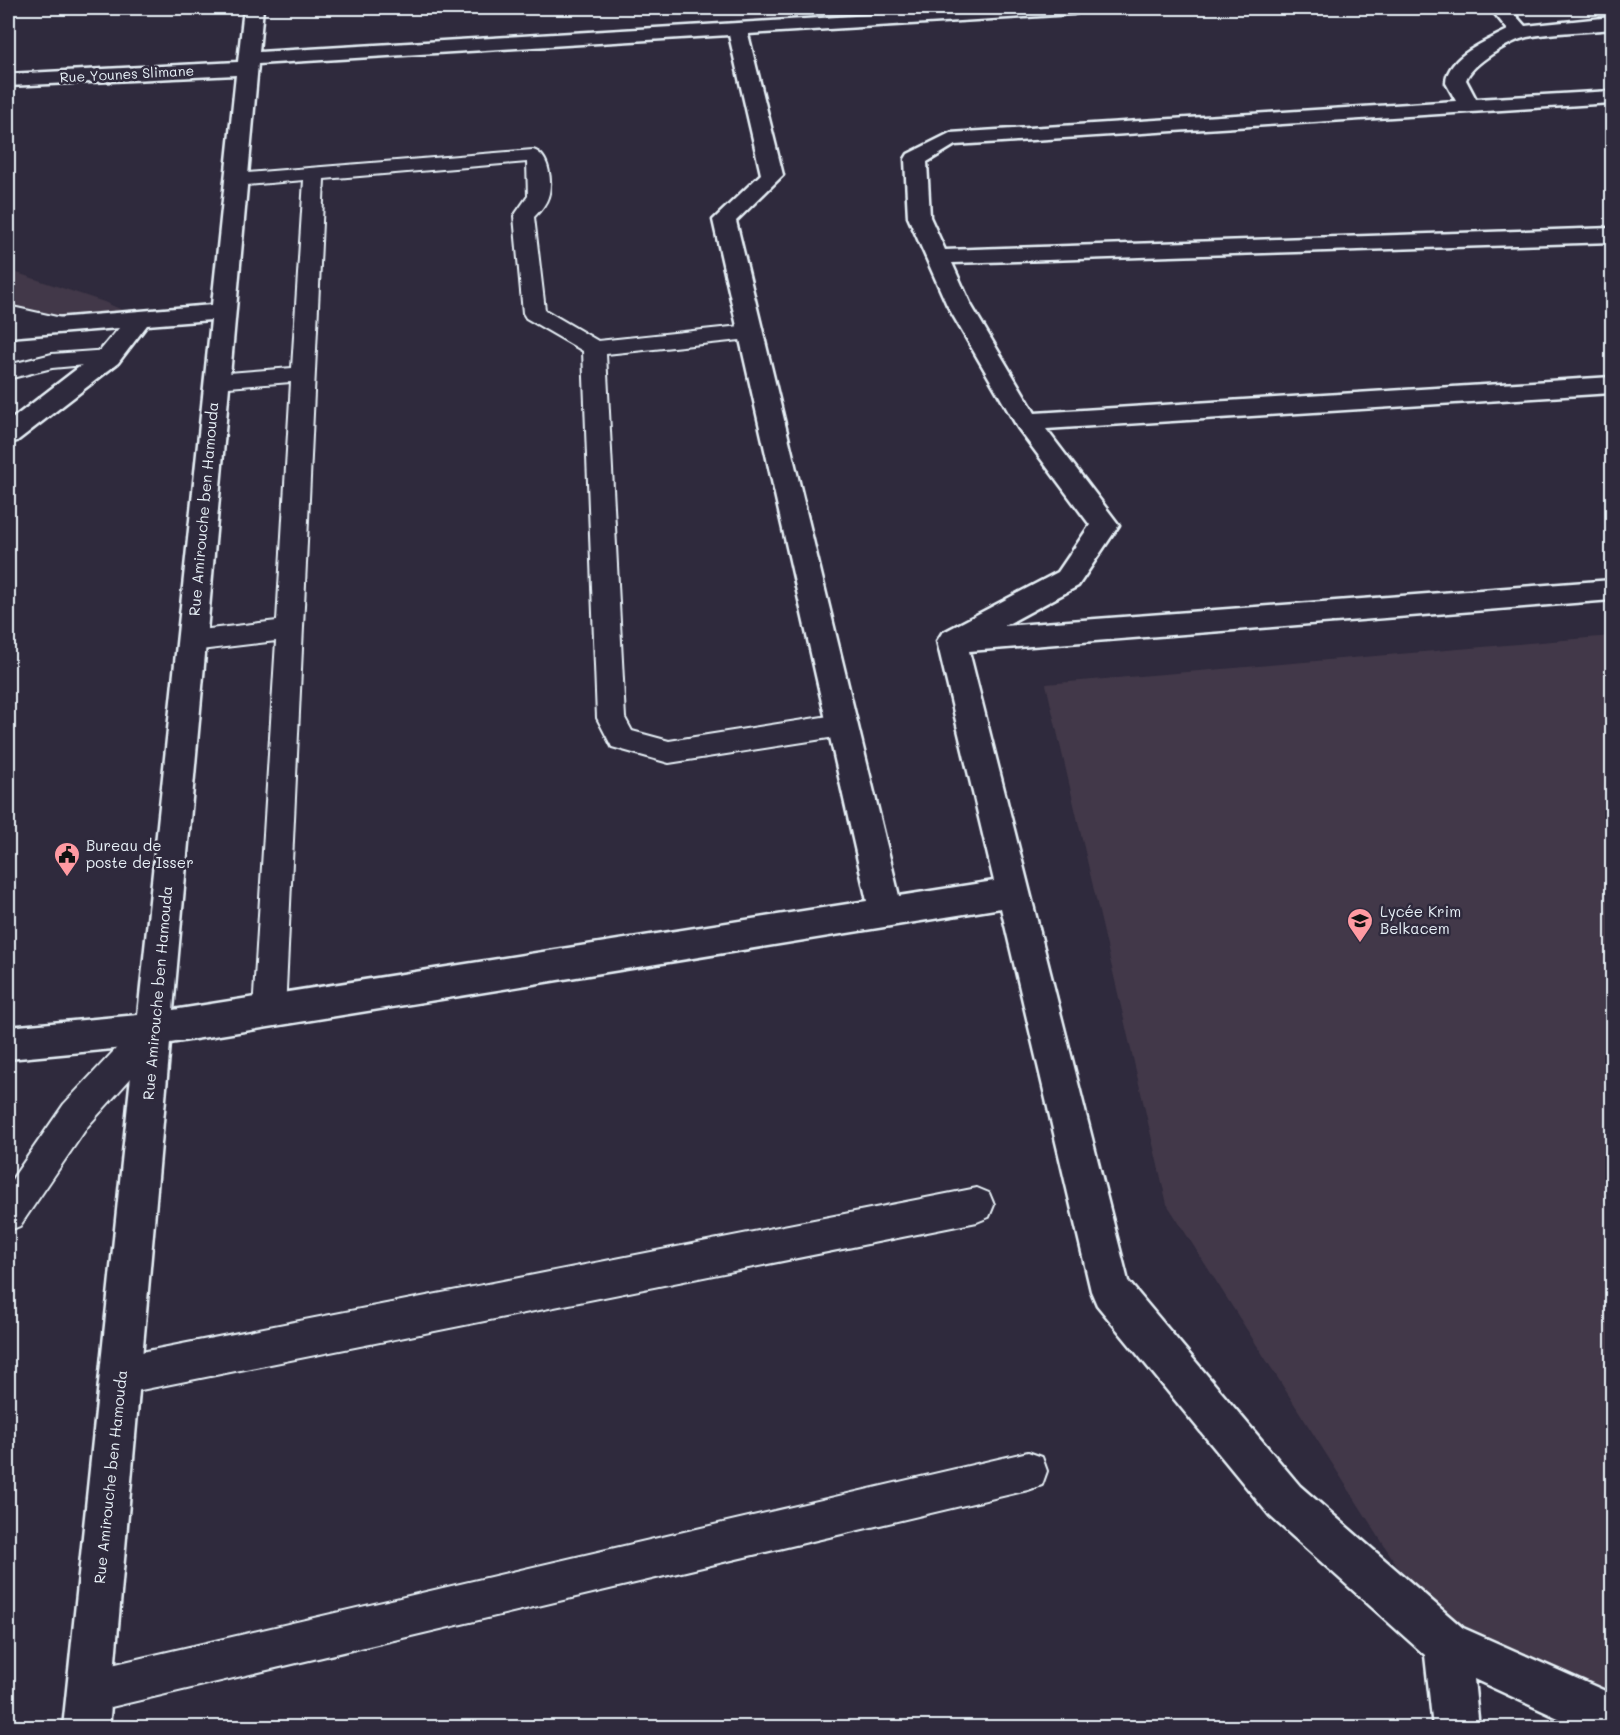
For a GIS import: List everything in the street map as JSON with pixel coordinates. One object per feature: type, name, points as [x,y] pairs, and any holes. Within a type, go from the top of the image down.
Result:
[{"type":"street","name":"Rue Amirouche ben Hamouda","points":[[88,1709],[253,8]]},
{"type":"street","points":[[761,8],[771,25]]},
{"type":"street","name":"Rue Younes Slimane","points":[[8,80],[737,27],[1073,8]]},
{"type":"street","points":[[1499,8],[1520,32]]},
{"type":"street","points":[[1470,105],[1457,87],[1456,78],[1463,65],[1520,32],[1612,23]]},
{"type":"street","points":[[737,27],[772,175],[724,220],[886,912]]},
{"type":"street","points":[[952,641],[1068,579],[1105,525],[1027,422],[959,305],[919,217],[916,159],[950,139],[1612,97]]},
{"type":"street","points":[[937,257],[1612,235]]},
{"type":"street","points":[[8,329],[223,312]]},
{"type":"street","points":[[8,435],[109,357],[140,318]]},
{"type":"street","points":[[1027,422],[1612,385]]},
{"type":"street","points":[[952,641],[1612,590]]},
{"type":"street","points":[[952,641],[1111,1291],[1285,1501],[1447,1644],[1612,1718]]},
{"type":"street","points":[[8,1043],[155,1029],[1013,892]]},
{"type":"street","points":[[1447,1644],[1456,1728]]},
{"type":"lane","points":[[235,180],[314,176],[533,156],[536,159],[542,193],[536,204],[524,216],[534,313],[594,348],[750,332]]},
{"type":"lane","points":[[269,1011],[314,176]]},
{"type":"lane","points":[[8,313],[62,325]]},
{"type":"lane","points":[[594,348],[611,718],[622,739],[669,752],[842,725]]},
{"type":"lane","points":[[8,372],[52,361],[109,357]]},
{"type":"lane","points":[[216,381],[303,374]]},
{"type":"lane","points":[[192,641],[289,629]]},
{"type":"lane","points":[[8,1214],[76,1115],[155,1029]]},
{"type":"lane","points":[[121,1375],[977,1205]]},
{"type":"lane","points":[[88,1709],[1028,1471]]},
{"type":"shaded area","points":[[8,270],[104,302],[140,318],[8,322]]},
{"type":"shaded area","name":"Lycée Krim Belkacem","points":[[1612,636],[1612,1705],[1447,1644],[1167,1204],[1046,684]]},
{"type":"place","name":"Bureau de poste de Isser","points":[[67,878]]},
{"type":"place","name":"Lycée Krim Belkacem","points":[[1360,944]]}]
